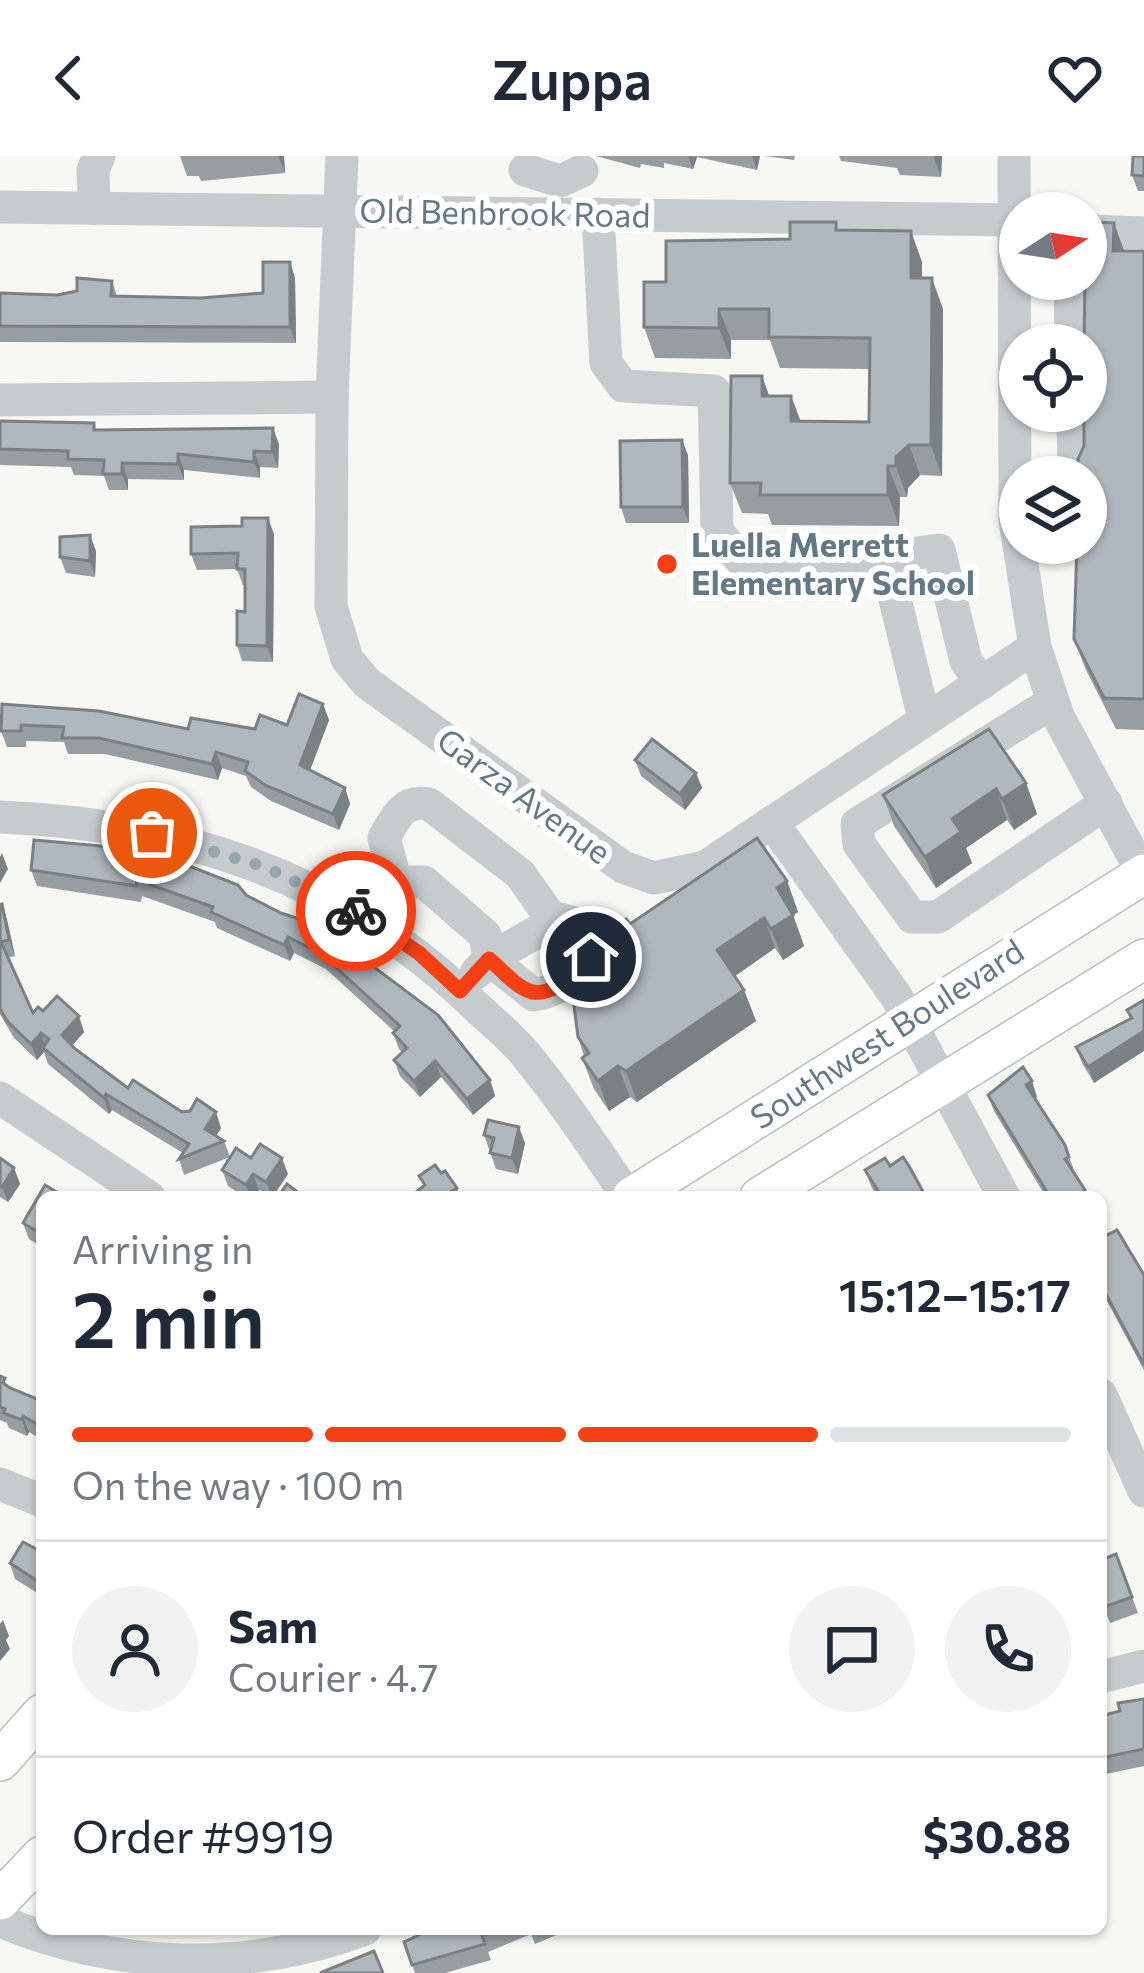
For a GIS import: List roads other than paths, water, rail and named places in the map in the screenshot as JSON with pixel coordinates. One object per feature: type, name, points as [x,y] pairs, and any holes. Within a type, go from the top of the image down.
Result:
[{"type":"main road","name":"Southwest Boulevard","points":[[640,1191],[1144,874]]},
{"type":"main road","name":"Southwest Boulevard","points":[[770,1191],[1144,959]]},
{"type":"main road","points":[[0,1761],[36,1721]]},
{"type":"main road","points":[[0,1900],[36,1862]]},
{"type":"street","points":[[94,208],[93,170],[99,156]]},
{"type":"street","name":"Garza Avenue","points":[[342,156],[336,212],[331,606],[347,658],[368,683],[623,867],[654,878],[678,878],[704,867],[1035,646]]},
{"type":"street","points":[[1014,156],[1015,192]]},
{"type":"street","points":[[516,213],[527,163],[560,181],[584,163]]},
{"type":"street","points":[[584,163],[585,214],[606,363],[623,386],[714,391],[717,531],[741,560],[885,558],[939,550],[966,662],[982,683]]},
{"type":"street","name":"Old Benbrook Road","points":[[0,207],[999,220]]},
{"type":"street","points":[[1107,232],[1144,233]]},
{"type":"street","points":[[1016,300],[1015,520],[1035,646],[1053,703],[1144,874]]},
{"type":"street","points":[[0,400],[332,397]]},
{"type":"street","points":[[885,558],[924,718]]},
{"type":"street","points":[[1053,703],[857,824],[860,844],[912,917],[938,917],[1106,803]]},
{"type":"street","points":[[396,882],[384,838],[398,812],[421,802],[520,874],[554,922]]},
{"type":"street","points":[[0,817],[118,827],[186,840],[329,894],[419,953],[524,1052],[626,1191]]},
{"type":"street","points":[[772,822],[909,1021],[1001,1191]]},
{"type":"street","points":[[359,913],[396,882],[424,882],[484,935],[489,959],[534,995],[557,988],[588,966],[591,957],[578,924],[569,919],[554,922],[489,959],[460,991]]},
{"type":"street","points":[[0,1098],[140,1191]]},
{"type":"street","points":[[1107,1408],[1144,1491]]},
{"type":"street","points":[[0,1484],[36,1499]]},
{"type":"street","points":[[1107,1675],[1144,1666]]},
{"type":"street","points":[[0,1921],[36,1933]]},
{"type":"street","points":[[42,1935],[120,1961],[186,1965],[316,1952],[352,1935]]},
{"type":"place","name":"Luella Merrett Elementary School","points":[[667,564]]}]
